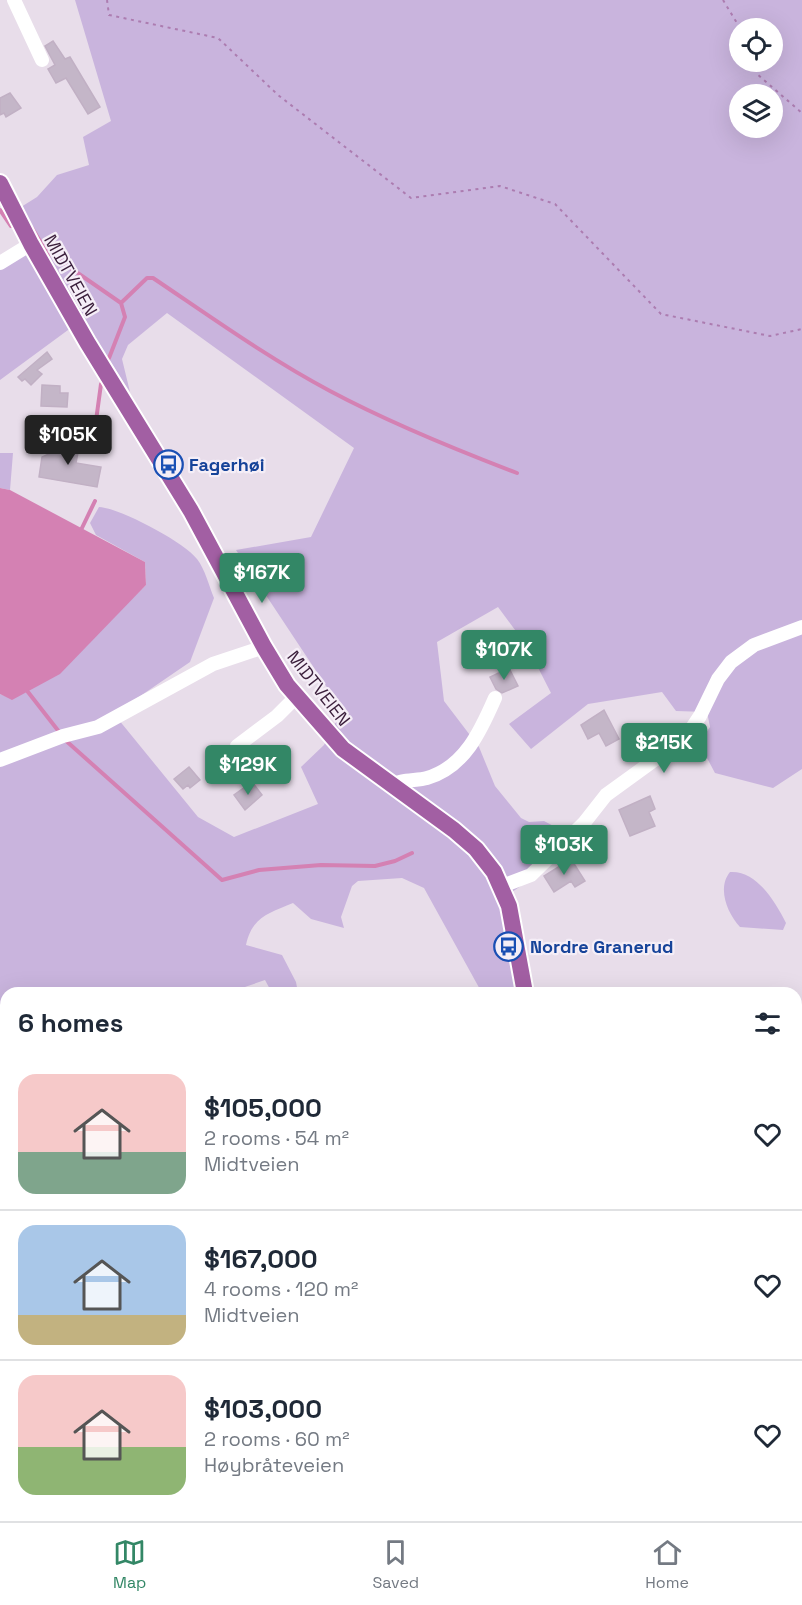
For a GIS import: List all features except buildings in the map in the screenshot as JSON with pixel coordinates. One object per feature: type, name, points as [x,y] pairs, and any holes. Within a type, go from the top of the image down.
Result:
[{"type":"main road","name":"MIDTVEIEN","points":[[0,183],[31,244],[87,342],[191,511],[264,647],[296,697],[343,748],[391,786],[454,830],[476,849],[502,886],[513,921],[524,987]]},
{"type":"street","points":[[14,0],[42,60]]},
{"type":"street","points":[[0,263],[31,244]]},
{"type":"street","points":[[502,886],[531,875],[584,823],[606,795],[686,737],[700,717],[718,678],[731,662],[754,645],[802,627]]},
{"type":"street","points":[[0,760],[63,736],[98,727],[213,664],[264,647]]},
{"type":"street","points":[[237,746],[277,716],[296,697]]},
{"type":"street","points":[[391,786],[428,778],[459,758],[475,742],[495,698]]},
{"type":"path","points":[[107,0],[109,15],[218,38],[278,95],[411,198],[500,186],[555,204],[661,314],[770,336],[802,329]]},
{"type":"path","points":[[723,0],[734,18]]},
{"type":"path","points":[[756,72],[802,113]]},
{"type":"shaded area","points":[[75,0],[802,0],[802,769],[773,788],[715,773],[699,743],[710,727],[707,712],[676,711],[662,692],[588,704],[531,749],[509,724],[551,693],[527,646],[498,607],[437,642],[444,701],[479,747],[495,786],[521,818],[529,822],[544,821],[563,831],[564,846],[540,873],[512,892],[531,976],[529,987],[479,987],[424,888],[402,878],[358,881],[352,886],[341,917],[344,928],[311,919],[293,903],[269,913],[257,922],[252,928],[246,945],[282,955],[297,987],[269,987],[265,980],[245,987],[0,987],[0,694],[12,699],[120,610],[146,585],[145,562],[96,535],[90,523],[99,507],[136,519],[166,535],[190,552],[202,568],[214,598],[190,662],[114,714],[198,817],[234,837],[318,804],[301,767],[324,745],[342,710],[236,550],[311,537],[354,448],[167,313],[128,345],[122,359],[130,392],[83,319],[0,380],[0,267],[37,239],[21,207],[37,197],[57,175],[89,165],[83,137],[111,121]]},
{"type":"shaded area","points":[[0,453],[13,453],[10,490],[0,488]]},
{"type":"shaded area","points":[[0,488],[10,490],[145,562],[146,585],[60,674],[12,700],[0,694]]},
{"type":"shaded area","points":[[730,872],[749,876],[764,889],[786,923],[783,930],[740,927],[731,915],[725,900],[724,885]]},
{"type":"waterway","points":[[0,210],[11,226]]},
{"type":"waterway","points":[[32,228],[46,251],[121,303],[125,317],[109,358]]},
{"type":"waterway","points":[[121,303],[147,278],[153,278],[262,351],[330,391],[422,435],[517,473]]},
{"type":"waterway","points":[[95,428],[101,384]]},
{"type":"waterway","points":[[81,530],[95,501]]},
{"type":"waterway","points":[[28,692],[60,733]]},
{"type":"waterway","points":[[64,739],[222,880],[259,870],[321,865],[375,866],[395,861],[412,853]]},
{"type":"place","name":"Fagerhøi","points":[[168,464]]},
{"type":"place","name":"Nordre Granerud","points":[[509,946]]}]
